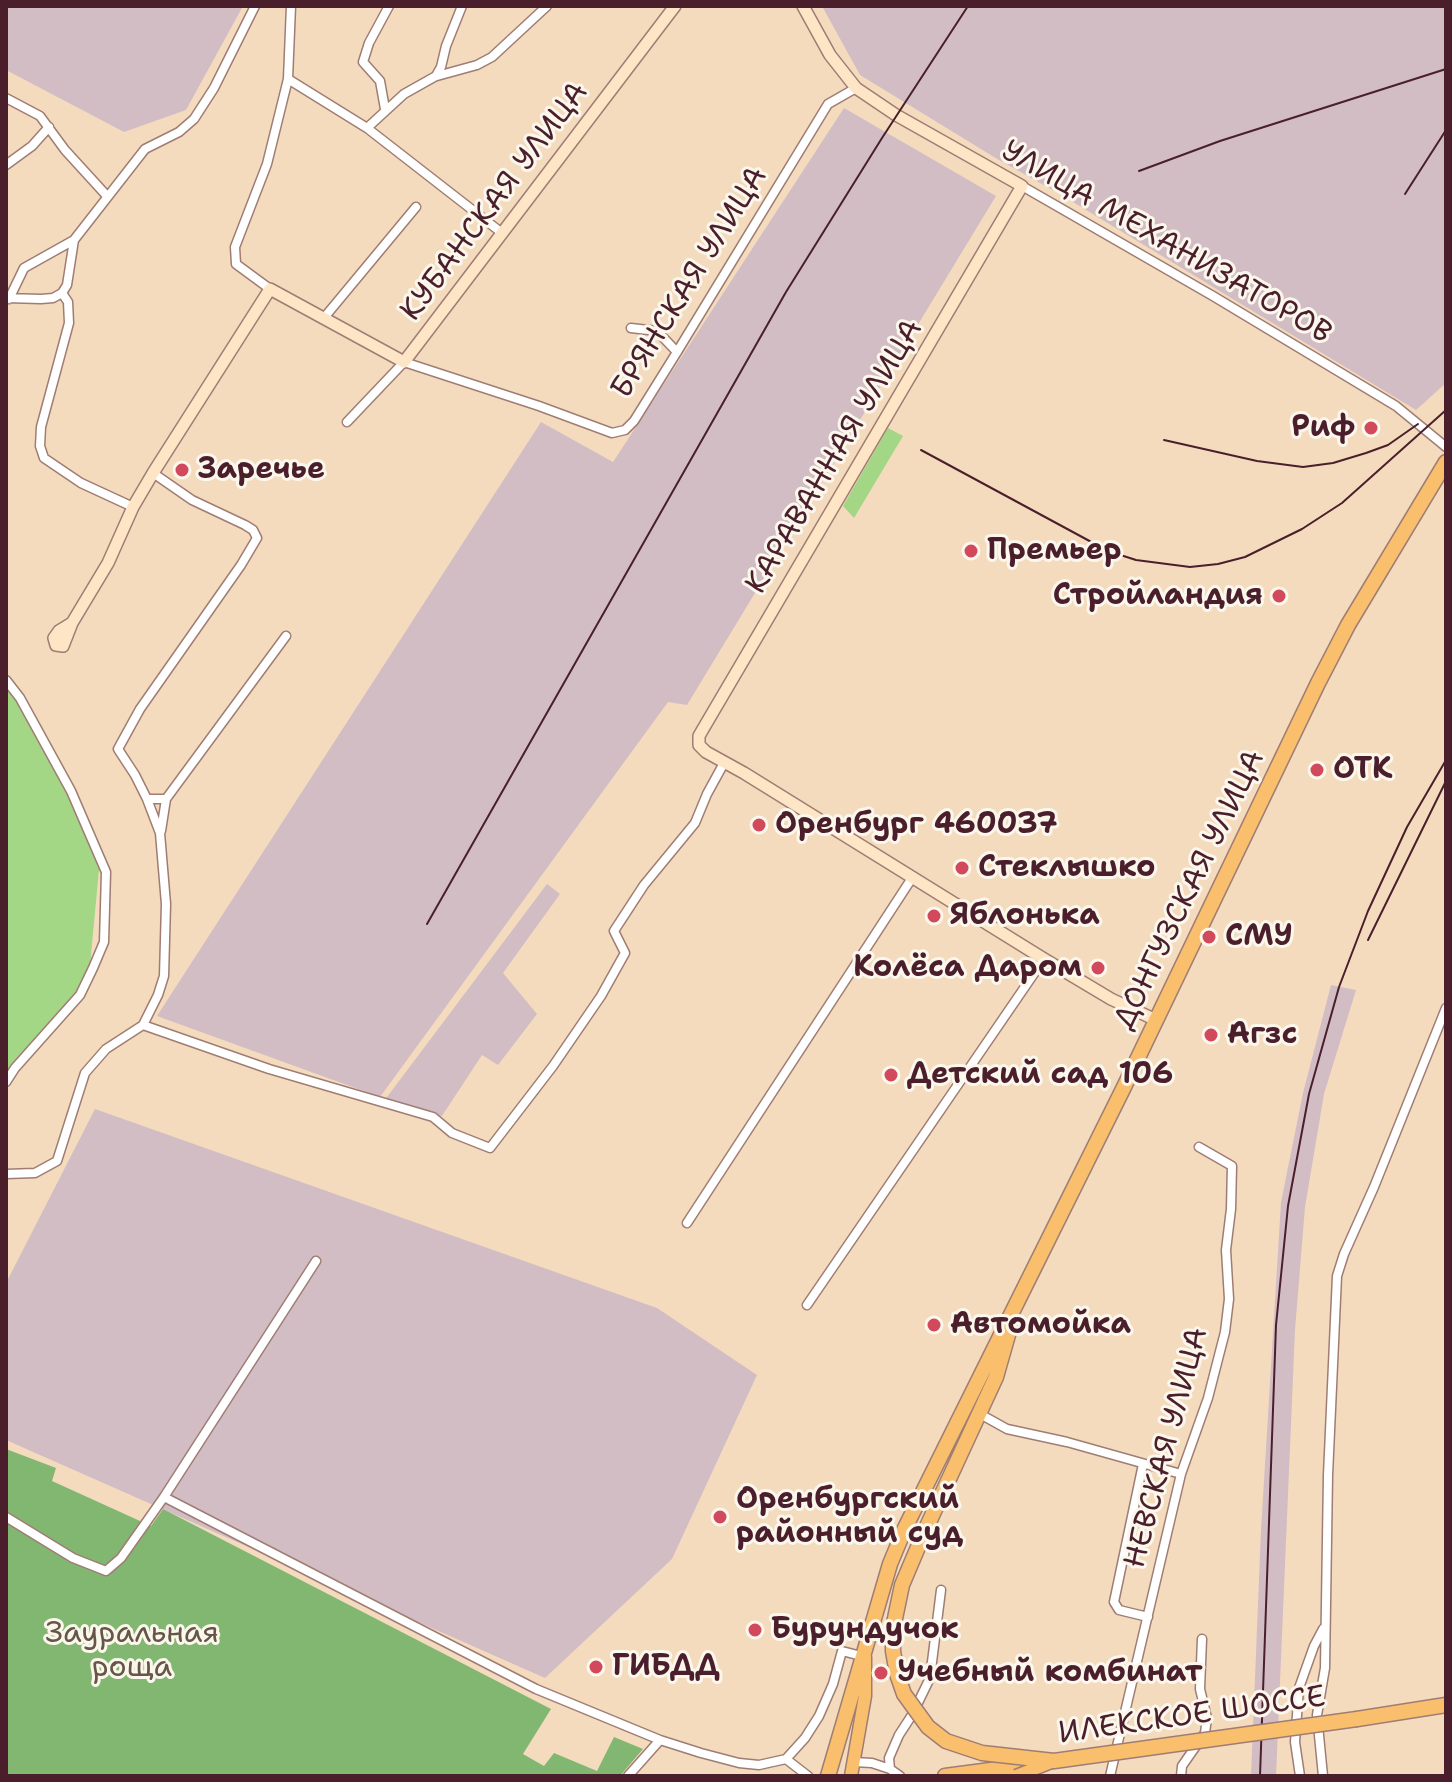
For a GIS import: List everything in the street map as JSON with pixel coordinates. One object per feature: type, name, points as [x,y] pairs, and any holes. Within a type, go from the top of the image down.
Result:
[{"type":"highway","name":"ДОНГУЗСКАЯ УЛИЦА","points":[[828,1776],[851,1691],[865,1657],[890,1564],[900,1540],[1348,625],[1446,462]]},
{"type":"highway","points":[[1013,1310],[1007,1346],[980,1414],[902,1585],[893,1628],[895,1662],[904,1694],[928,1727],[946,1741],[982,1753],[1054,1761]]},
{"type":"highway","name":"ИЛЕКСКОЕ ШОССЕ","points":[[945,1776],[1446,1705]]},
{"type":"main road","name":"ДОНГУЗСКАЯ УЛИЦА","points":[[851,1776],[865,1696],[865,1657]]},
{"type":"main road","points":[[1016,1776],[1054,1761]]},
{"type":"street","points":[[74,240],[67,285],[62,293],[53,298],[7,299],[24,268],[74,240],[145,149],[179,132],[194,119],[214,88],[255,6]]},
{"type":"street","points":[[72,623],[108,563],[133,507],[153,473],[270,289],[236,264],[235,247],[267,164],[288,79],[291,6]]},
{"type":"street","points":[[385,109],[380,81],[363,62],[369,43],[389,6]]},
{"type":"street","points":[[436,76],[462,6]]},
{"type":"street","points":[[367,128],[404,94],[436,76],[477,65],[492,57],[547,6]]},
{"type":"street","name":"КУБАНСКАЯ УЛИЦА","points":[[347,422],[404,362],[675,6]]},
{"type":"street","name":"УЛИЦА МЕХАНИЗАТОРОВ","points":[[803,6],[830,55],[856,88],[896,115],[1396,406],[1446,447]]},
{"type":"street","points":[[288,79],[367,128],[502,233]]},
{"type":"street","name":"БРЯНСКАЯ УЛИЦА","points":[[270,289],[404,362],[612,433],[625,430],[634,421],[677,352],[828,104],[856,88]]},
{"type":"street","points":[[6,98],[40,116],[65,150],[107,196]]},
{"type":"street","points":[[6,165],[32,146],[49,127]]},
{"type":"street","name":"КАРАВАННАЯ УЛИЦА","points":[[724,763],[699,745],[699,736],[1022,186]]},
{"type":"street","points":[[323,319],[416,207]]},
{"type":"street","points":[[62,293],[68,302],[69,323],[41,427],[40,446],[44,458],[81,483],[133,507]]},
{"type":"street","points":[[631,328],[657,331],[677,352]]},
{"type":"street","points":[[153,473],[192,500],[245,525],[253,530],[257,538],[140,709],[118,749],[147,799],[160,833]]},
{"type":"street","points":[[6,1174],[35,1173],[57,1161],[85,1073],[106,1049],[143,1025],[164,976],[166,904],[160,833],[166,799],[286,636]]},
{"type":"street","points":[[6,680],[20,698],[71,791],[106,872],[104,942],[80,995],[6,1082]]},
{"type":"street","points":[[143,1025],[269,1069],[433,1117],[452,1133],[490,1148],[553,1066],[601,996],[625,953],[614,931],[644,885],[695,823],[724,763],[1111,999],[1156,1020]]},
{"type":"street","points":[[147,799],[166,799]]},
{"type":"street","points":[[687,1223],[912,878]]},
{"type":"street","points":[[807,1305],[1044,959]]},
{"type":"street","points":[[1323,1776],[1317,1715],[1325,1668],[1337,1276],[1446,1008]]},
{"type":"street","name":"НЕВСКАЯ УЛИЦА","points":[[1110,1776],[1181,1474],[1208,1398],[1225,1332],[1229,1299],[1226,1250],[1232,1166],[1199,1147]]},
{"type":"street","points":[[6,1517],[73,1558],[106,1571],[121,1558],[164,1497],[316,1261]]},
{"type":"street","points":[[980,1414],[1007,1429],[1067,1442],[1181,1474]]},
{"type":"street","points":[[1143,1464],[1114,1602],[1119,1610],[1148,1617]]},
{"type":"street","points":[[164,1497],[536,1689],[660,1740],[739,1763],[759,1765],[786,1759],[819,1716],[833,1684],[842,1651],[865,1657]]},
{"type":"street","points":[[890,1769],[889,1758],[899,1735],[930,1678],[941,1590]]},
{"type":"street","points":[[1300,1776],[1295,1742],[1299,1688],[1324,1628]]},
{"type":"street","points":[[1181,1776],[1182,1766],[1205,1733],[1207,1718],[1200,1689],[1202,1639]]},
{"type":"street","points":[[628,1776],[660,1740]]},
{"type":"street","points":[[966,1776],[1197,1746]]},
{"type":"street","points":[[786,1759],[808,1776]]},
{"type":"street","points":[[854,1762],[872,1763],[890,1769],[899,1776]]},
{"type":"shaded area","points":[[6,6],[243,6],[186,110],[124,132],[6,70]]},
{"type":"shaded area","points":[[822,6],[1446,6],[1446,383],[1416,410],[994,157],[860,75]]},
{"type":"shaded area","points":[[844,108],[996,196],[687,705],[668,702],[380,1097],[157,1016],[541,422],[613,462]]},
{"type":"shaded area","points":[[547,884],[560,894],[503,973],[537,1014],[498,1065],[482,1055],[442,1116],[384,1101]]},
{"type":"shaded area","points":[[1331,985],[1356,990],[1324,1094],[1305,1207],[1295,1330],[1276,1776],[1251,1776],[1261,1530],[1281,1202],[1303,1093]]},
{"type":"shaded area","points":[[95,1109],[657,1308],[757,1375],[672,1559],[545,1678],[6,1440],[6,1283]]},
{"type":"green space","points":[[888,428],[903,436],[854,518],[843,506]]},
{"type":"green space","points":[[6,683],[20,698],[100,859],[89,976],[6,1078]]},
{"type":"green space","name":"Зауральная роща","points":[[6,1449],[56,1468],[52,1481],[151,1526],[163,1509],[551,1709],[523,1754],[544,1766],[554,1753],[597,1771],[614,1737],[643,1749],[620,1776],[6,1776]]},
{"type":"railway","points":[[427,924],[786,292],[968,6]]},
{"type":"railway","points":[[1139,171],[1220,141],[1446,69]]},
{"type":"railway","points":[[1405,194],[1446,130]]},
{"type":"railway","points":[[921,450],[1108,551],[1136,560],[1190,567],[1245,557],[1302,529],[1342,503],[1446,410]]},
{"type":"railway","points":[[1164,440],[1257,461],[1303,467],[1333,463],[1388,445],[1418,424]]},
{"type":"railway","points":[[1260,1776],[1276,1325],[1288,1206],[1309,1094],[1339,987],[1368,911],[1407,827],[1446,760]]},
{"type":"railway","points":[[1368,940],[1446,781]]},
{"type":"place","name":"Риф","points":[[1371,428]]},
{"type":"place","name":"Заречье","points":[[182,470]]},
{"type":"place","name":"Премьер","points":[[971,551]]},
{"type":"place","name":"Стройландия","points":[[1279,596]]},
{"type":"place","name":"ОТК","points":[[1317,770]]},
{"type":"place","name":"Оренбург 460037","points":[[759,825]]},
{"type":"place","name":"Стеклышко","points":[[962,868]]},
{"type":"place","name":"Яблонька","points":[[934,916]]},
{"type":"place","name":"СМУ","points":[[1209,937]]},
{"type":"place","name":"Колёса Даром","points":[[1098,968]]},
{"type":"place","name":"Агзс","points":[[1211,1035]]},
{"type":"place","name":"Детский сад 106","points":[[891,1075]]},
{"type":"place","name":"Автомойка","points":[[934,1325]]},
{"type":"place","name":"Оренбургский районный суд","points":[[720,1517]]},
{"type":"place","name":"Бурундучок","points":[[755,1630]]},
{"type":"place","name":"ГИБДД","points":[[596,1667]]},
{"type":"place","name":"Учебный комбинат","points":[[881,1673]]}]
